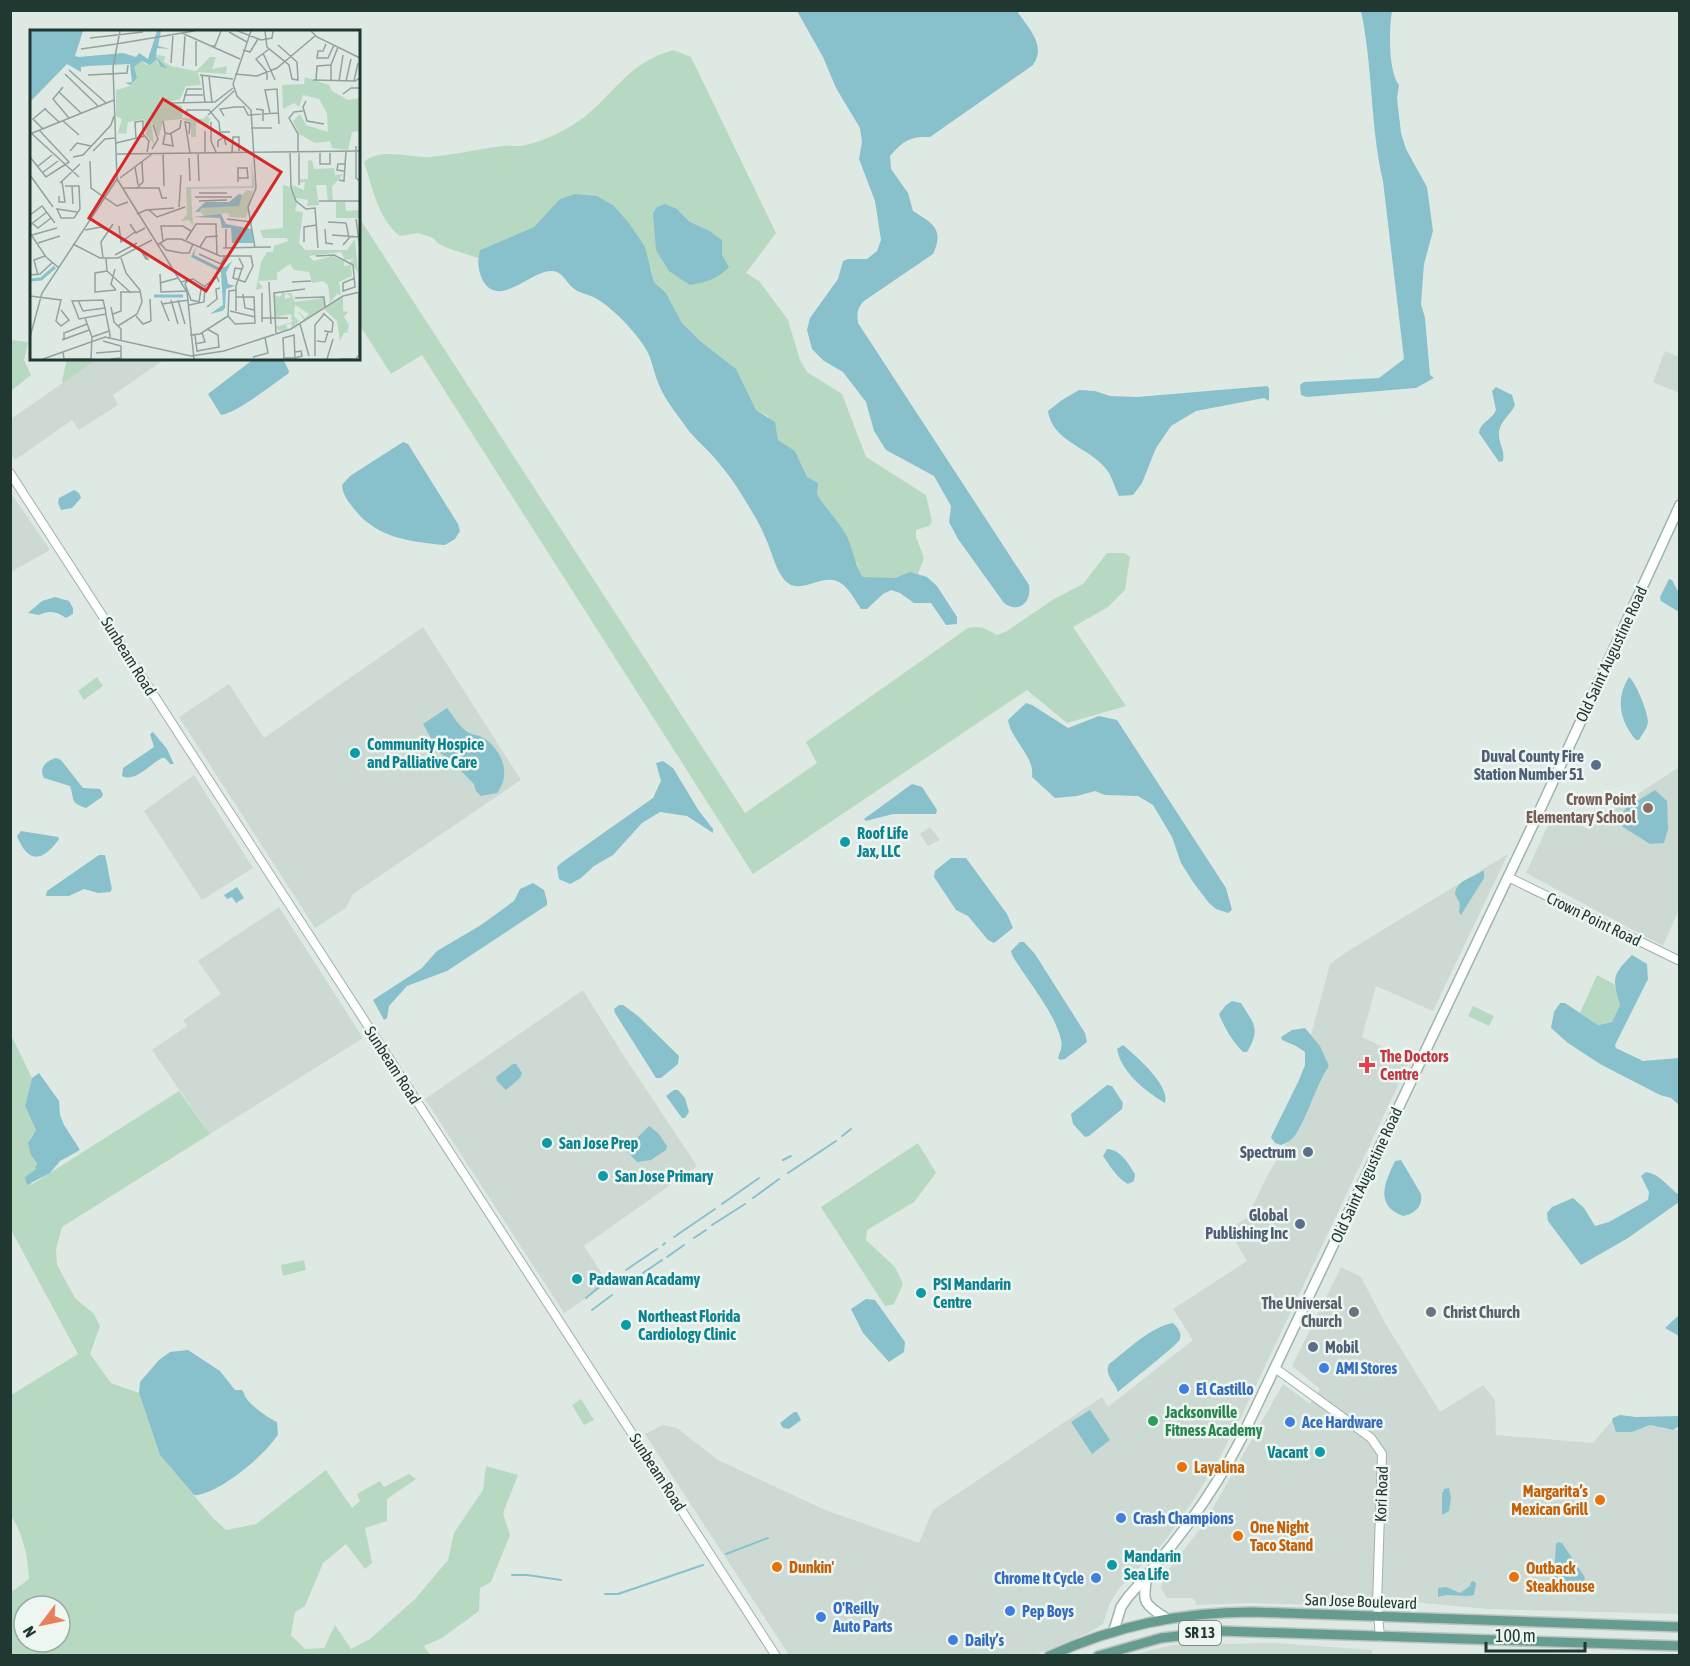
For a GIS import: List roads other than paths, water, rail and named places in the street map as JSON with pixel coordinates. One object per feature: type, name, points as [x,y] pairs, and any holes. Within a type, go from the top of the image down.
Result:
[{"type":"main road","name":"Old Saint Augustine Road","points":[[1114,1630],[1121,1607],[1189,1524],[1220,1478],[1241,1439],[1508,877],[1680,505]]},
{"type":"main road","points":[[1148,1575],[1143,1596],[1145,1602],[1166,1618]]},
{"type":"main road","name":"San Jose Boulevard","points":[[1049,1656],[1114,1630],[1204,1612],[1680,1627]]},
{"type":"main road","name":"SR 13","points":[[1098,1656],[1161,1638],[1213,1632],[1680,1646]]},
{"type":"street","name":"Sunbeam Road","points":[[10,473],[776,1656]]},
{"type":"street","name":"Crown Point Road","points":[[1508,877],[1680,961]]},
{"type":"street","name":"Kori Road","points":[[1275,1368],[1371,1438],[1380,1448],[1383,1460],[1377,1603],[1380,1637]]},
{"type":"water","points":[[797,11],[1017,11],[1031,30],[1037,44],[1037,58],[1033,65],[930,137],[907,140],[890,156],[891,169],[908,193],[913,211],[931,223],[938,238],[933,254],[864,301],[858,313],[858,323],[1029,585],[1028,597],[1019,607],[1004,603],[958,539],[949,522],[951,506],[934,476],[886,450],[874,431],[866,402],[843,372],[824,361],[812,349],[807,330],[810,318],[838,279],[843,261],[867,259],[877,251],[881,240],[875,201],[859,159],[862,142],[860,128],[836,88],[823,57]]},
{"type":"water","points":[[1361,11],[1392,11],[1390,49],[1395,78],[1399,85],[1397,98],[1401,133],[1406,149],[1427,187],[1433,231],[1424,264],[1421,304],[1425,318],[1430,375],[1434,378],[1416,388],[1307,397],[1301,395],[1300,385],[1304,382],[1379,378],[1404,359]]},
{"type":"water","points":[[575,194],[597,196],[613,205],[629,223],[645,247],[654,282],[666,293],[682,323],[700,341],[736,369],[756,410],[775,422],[778,440],[795,451],[807,477],[818,483],[817,494],[845,533],[863,577],[895,578],[910,572],[927,577],[937,586],[957,617],[957,624],[946,625],[931,603],[914,603],[900,593],[891,590],[883,594],[867,609],[861,609],[848,589],[835,580],[804,586],[789,584],[780,573],[762,529],[740,491],[671,407],[659,385],[645,348],[619,316],[597,299],[575,289],[555,271],[544,272],[507,290],[490,289],[483,281],[478,266],[480,250],[534,227],[560,199]]},
{"type":"water","points":[[665,204],[677,209],[690,222],[708,230],[722,240],[722,255],[729,267],[725,271],[701,283],[690,285],[669,271],[656,250],[653,213],[657,207]]},
{"type":"water","points":[[252,360],[284,360],[289,371],[246,404],[221,415],[208,394]]},
{"type":"water","points":[[1267,386],[1269,401],[1264,398],[1196,411],[1171,426],[1156,448],[1142,483],[1133,495],[1119,496],[1107,470],[1100,462],[1057,430],[1048,411],[1079,390],[1095,391],[1110,396],[1137,397]]},
{"type":"water","points":[[1496,387],[1512,395],[1515,405],[1500,427],[1503,461],[1499,462],[1479,433],[1496,410],[1492,391]]},
{"type":"water","points":[[403,442],[408,444],[458,524],[460,531],[455,539],[445,545],[407,540],[384,533],[364,519],[345,495],[342,485],[350,476]]},
{"type":"water","points":[[74,490],[81,498],[72,508],[61,510],[58,503],[59,498]]},
{"type":"water","points":[[1669,579],[1672,580],[1679,593],[1679,612],[1661,601],[1660,597]]},
{"type":"water","points":[[55,597],[69,601],[73,614],[66,618],[53,612],[39,615],[28,613],[42,601]]},
{"type":"water","points":[[1629,677],[1644,704],[1648,722],[1639,740],[1636,740],[1626,725],[1621,710],[1622,693]]},
{"type":"water","points":[[1026,703],[1068,728],[1099,716],[1117,720],[1226,888],[1232,910],[1228,913],[1216,909],[1193,882],[1181,863],[1172,837],[1153,805],[1138,796],[1105,795],[1095,791],[1077,796],[1055,798],[1032,777],[1030,762],[1013,734],[1008,720]]},
{"type":"water","points":[[447,708],[469,733],[482,737],[495,748],[503,762],[504,770],[504,778],[497,793],[481,796],[474,784],[439,752],[423,724]]},
{"type":"water","points":[[153,732],[167,749],[174,764],[162,758],[137,775],[122,776],[123,768],[154,747],[150,734]]},
{"type":"water","points":[[56,758],[61,760],[83,788],[100,789],[102,797],[86,808],[75,802],[70,786],[44,778],[42,771],[44,765]]},
{"type":"water","points":[[663,761],[673,768],[699,811],[713,829],[713,833],[687,816],[660,812],[642,823],[613,855],[594,866],[581,878],[570,884],[559,879],[557,867],[561,863],[653,798],[661,781],[656,763]]},
{"type":"water","points":[[912,784],[922,787],[937,810],[936,814],[893,814],[866,821],[864,819]]},
{"type":"water","points":[[1655,790],[1667,801],[1668,829],[1664,843],[1650,844],[1623,827],[1619,818],[1626,808]]},
{"type":"water","points":[[21,831],[59,839],[42,856],[36,857],[26,852],[21,845],[17,836]]},
{"type":"water","points":[[99,855],[105,855],[112,889],[110,892],[98,893],[84,889],[69,896],[46,896],[47,891]]},
{"type":"water","points":[[951,858],[966,858],[1007,914],[1013,928],[994,943],[988,940],[968,916],[956,910],[934,877],[935,871]]},
{"type":"water","points":[[1484,871],[1484,878],[1461,915],[1455,894],[1456,889],[1462,882]]},
{"type":"water","points":[[533,883],[544,890],[547,905],[447,971],[407,986],[389,1006],[387,1018],[384,1020],[373,1000],[422,968],[437,951],[481,925],[514,901],[520,889]]},
{"type":"water","points":[[237,887],[244,898],[236,903],[232,897],[227,899],[224,895]]},
{"type":"water","points":[[1020,942],[1024,942],[1035,954],[1085,1033],[1087,1042],[1065,1059],[1058,1058],[1062,1042],[1053,1019],[1012,955],[1011,951]]},
{"type":"water","points":[[1632,955],[1647,964],[1648,979],[1615,1045],[1616,1048],[1643,1061],[1679,1058],[1679,1105],[1671,1098],[1660,1095],[1600,1064],[1568,1043],[1551,1028],[1554,1012],[1560,1003],[1565,1003],[1598,1025],[1612,1022],[1620,1005],[1615,983],[1617,972]]},
{"type":"water","points":[[1232,1001],[1241,1003],[1254,1027],[1254,1038],[1247,1052],[1243,1052],[1236,1044],[1219,1014]]},
{"type":"water","points":[[623,1005],[638,1016],[679,1056],[678,1064],[661,1078],[656,1078],[615,1013],[614,1009]]},
{"type":"water","points":[[1305,1028],[1320,1046],[1329,1066],[1296,1134],[1281,1145],[1275,1143],[1271,1137],[1305,1065],[1305,1052],[1282,1040],[1281,1037],[1292,1030]]},
{"type":"water","points":[[1123,1045],[1143,1063],[1157,1080],[1165,1096],[1165,1103],[1142,1087],[1123,1065],[1117,1049]]},
{"type":"water","points":[[516,1064],[522,1073],[520,1078],[506,1090],[496,1077]]},
{"type":"water","points":[[39,1073],[59,1101],[60,1115],[64,1125],[80,1150],[60,1161],[50,1173],[27,1185],[25,1177],[35,1170],[37,1163],[31,1155],[28,1143],[36,1130],[25,1106],[32,1078]]},
{"type":"water","points":[[1107,1085],[1112,1086],[1123,1103],[1122,1109],[1085,1137],[1073,1124],[1071,1114]]},
{"type":"water","points":[[678,1090],[685,1098],[689,1112],[685,1118],[682,1118],[666,1096]]},
{"type":"water","points":[[649,1126],[658,1133],[667,1146],[666,1150],[651,1160],[637,1162],[623,1147],[631,1144]]},
{"type":"water","points":[[1107,1149],[1124,1158],[1135,1174],[1134,1181],[1128,1184],[1114,1172],[1103,1156]]},
{"type":"water","points":[[1401,1160],[1421,1194],[1421,1202],[1417,1209],[1403,1216],[1388,1206],[1384,1192],[1395,1161]]},
{"type":"water","points":[[1646,1172],[1660,1178],[1679,1195],[1679,1202],[1628,1238],[1581,1265],[1548,1221],[1547,1213],[1552,1207],[1573,1198],[1584,1208],[1595,1226],[1609,1222],[1648,1200],[1649,1192],[1641,1176]]},
{"type":"water","points":[[866,1299],[875,1300],[905,1342],[904,1352],[889,1362],[863,1333],[851,1309]]},
{"type":"water","points":[[1679,1315],[1679,1336],[1665,1328]]},
{"type":"water","points":[[1173,1323],[1180,1335],[1177,1343],[1118,1392],[1108,1372],[1109,1364],[1148,1334]]},
{"type":"water","points":[[188,1350],[220,1371],[235,1390],[242,1390],[253,1405],[277,1422],[278,1434],[263,1453],[240,1473],[215,1489],[194,1495],[160,1455],[139,1393],[140,1382],[159,1360],[170,1352]]},
{"type":"water","points":[[1090,1410],[1110,1440],[1092,1454],[1071,1422]]},
{"type":"water","points":[[797,1412],[801,1420],[789,1429],[783,1428],[780,1423]]},
{"type":"water","points":[[1620,1415],[1679,1416],[1679,1426],[1673,1430],[1650,1425],[1632,1432],[1616,1432],[1612,1421]]},
{"type":"water","points":[[1449,1488],[1451,1498],[1449,1511],[1442,1515],[1442,1494],[1444,1489]]},
{"type":"water","points":[[1558,1542],[1562,1543],[1584,1576],[1585,1580],[1582,1583],[1563,1583],[1554,1577]]},
{"type":"water","points":[[1473,1581],[1476,1583],[1474,1595],[1438,1597],[1438,1588],[1446,1587],[1460,1593]]},
{"type":"waterway","points":[[842,1136],[851,1129]]},
{"type":"waterway","points":[[788,1173],[836,1141]]},
{"type":"waterway","points":[[783,1160],[791,1156]]},
{"type":"waterway","points":[[722,1204],[759,1178]]},
{"type":"waterway","points":[[753,1198],[779,1179]]},
{"type":"waterway","points":[[712,1225],[745,1204]]},
{"type":"waterway","points":[[674,1237],[715,1209]]},
{"type":"waterway","points":[[694,1238],[706,1230]]},
{"type":"waterway","points":[[667,1257],[684,1245]]},
{"type":"waterway","points":[[626,1270],[657,1249]]},
{"type":"waterway","points":[[643,1273],[662,1260]]},
{"type":"waterway","points":[[626,1286],[638,1277]]},
{"type":"waterway","points":[[586,1298],[598,1288]]},
{"type":"waterway","points":[[592,1310],[612,1295]]},
{"type":"waterway","points":[[726,1554],[768,1538]]},
{"type":"waterway","points":[[605,1594],[618,1594],[703,1565]]},
{"type":"waterway","points":[[512,1575],[561,1580]]},
{"type":"place","name":"Community Hospice and Palliative Care","points":[[355,753]]},
{"type":"place","name":"Duval County Fire Station Number 51","points":[[1596,765]]},
{"type":"place","name":"Crown Point Elementary School","points":[[1648,808]]},
{"type":"place","name":"Roof Life Jax, LLC","points":[[845,842]]},
{"type":"place","name":"The Doctors Centre","points":[[1367,1065]]},
{"type":"place","name":"San Jose Prep","points":[[547,1143]]},
{"type":"place","name":"Spectrum","points":[[1308,1152]]},
{"type":"place","name":"San Jose Primary","points":[[603,1176]]},
{"type":"place","name":"Global Publishing Inc","points":[[1300,1224]]},
{"type":"place","name":"Padawan Acadamy","points":[[577,1279]]},
{"type":"place","name":"PSI Mandarin Centre","points":[[921,1293]]},
{"type":"place","name":"The Universal Church","points":[[1354,1312]]},
{"type":"place","name":"Christ Church","points":[[1431,1312]]},
{"type":"place","name":"Northeast Florida Cardiology Clinic","points":[[626,1325]]},
{"type":"place","name":"Mobil","points":[[1313,1347]]},
{"type":"place","name":"AMI Stores","points":[[1324,1368]]},
{"type":"place","name":"El Castillo","points":[[1184,1389]]},
{"type":"place","name":"Jacksonville Fitness Academy","points":[[1153,1421]]},
{"type":"place","name":"Ace Hardware","points":[[1290,1422]]},
{"type":"place","name":"Vacant","points":[[1320,1452]]},
{"type":"place","name":"Layalina","points":[[1182,1467]]},
{"type":"place","name":"Margarita’s Mexican Grill","points":[[1600,1500]]},
{"type":"place","name":"Crash Champions","points":[[1121,1518]]},
{"type":"place","name":"One Night Taco Stand","points":[[1238,1536]]},
{"type":"place","name":"Mandarin Sea Life","points":[[1112,1565]]},
{"type":"place","name":"Dunkin'","points":[[777,1567]]},
{"type":"place","name":"Outback Steakhouse","points":[[1514,1577]]},
{"type":"place","name":"Chrome It Cycle","points":[[1096,1578]]},
{"type":"place","name":"Pep Boys","points":[[1010,1611]]},
{"type":"place","name":"O'Reilly Auto Parts","points":[[821,1617]]},
{"type":"place","name":"Daily’s","points":[[953,1640]]}]
